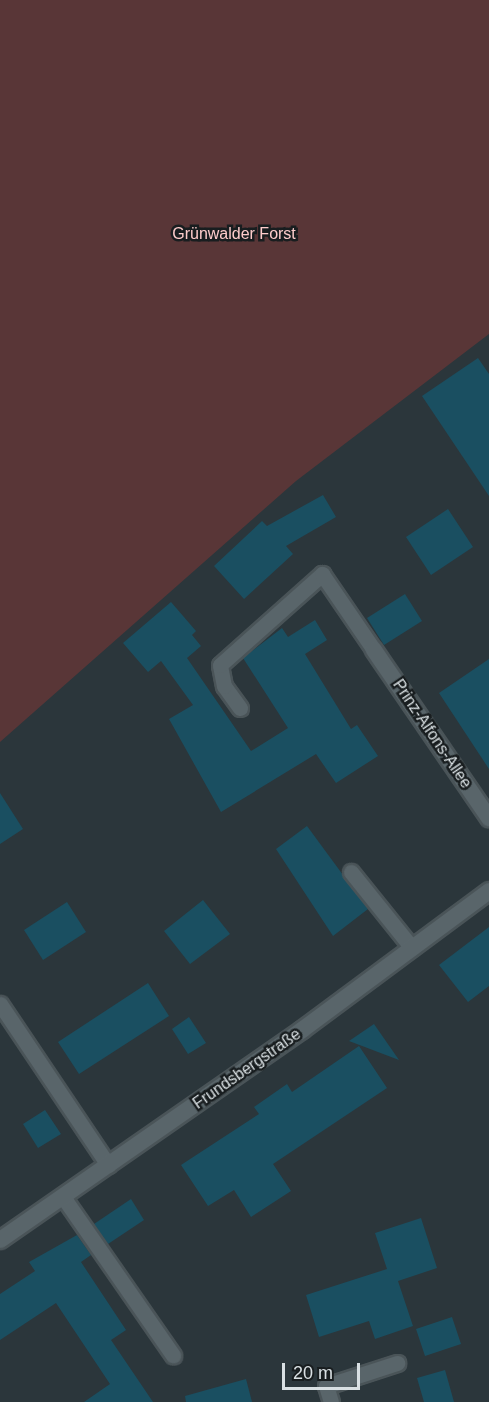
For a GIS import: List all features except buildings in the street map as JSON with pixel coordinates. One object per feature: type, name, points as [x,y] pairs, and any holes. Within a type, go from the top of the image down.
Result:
[{"type":"street","name":"Prinz-Alfons-Allee","points":[[374,650],[489,818]]},
{"type":"street","name":"Frundsbergstraße","points":[[0,1240],[489,891]]},
{"type":"lane","points":[[240,708],[224,686],[220,665],[322,574],[374,650]]},
{"type":"lane","points":[[351,872],[412,948]]},
{"type":"lane","points":[[0,1004],[108,1165]]},
{"type":"lane","points":[[63,1197],[173,1355]]},
{"type":"lane","points":[[331,1402],[326,1386],[397,1363]]},
{"type":"green space","name":"Grünwalder Forst","points":[[0,0],[489,0],[489,334],[296,481],[0,742]]}]
